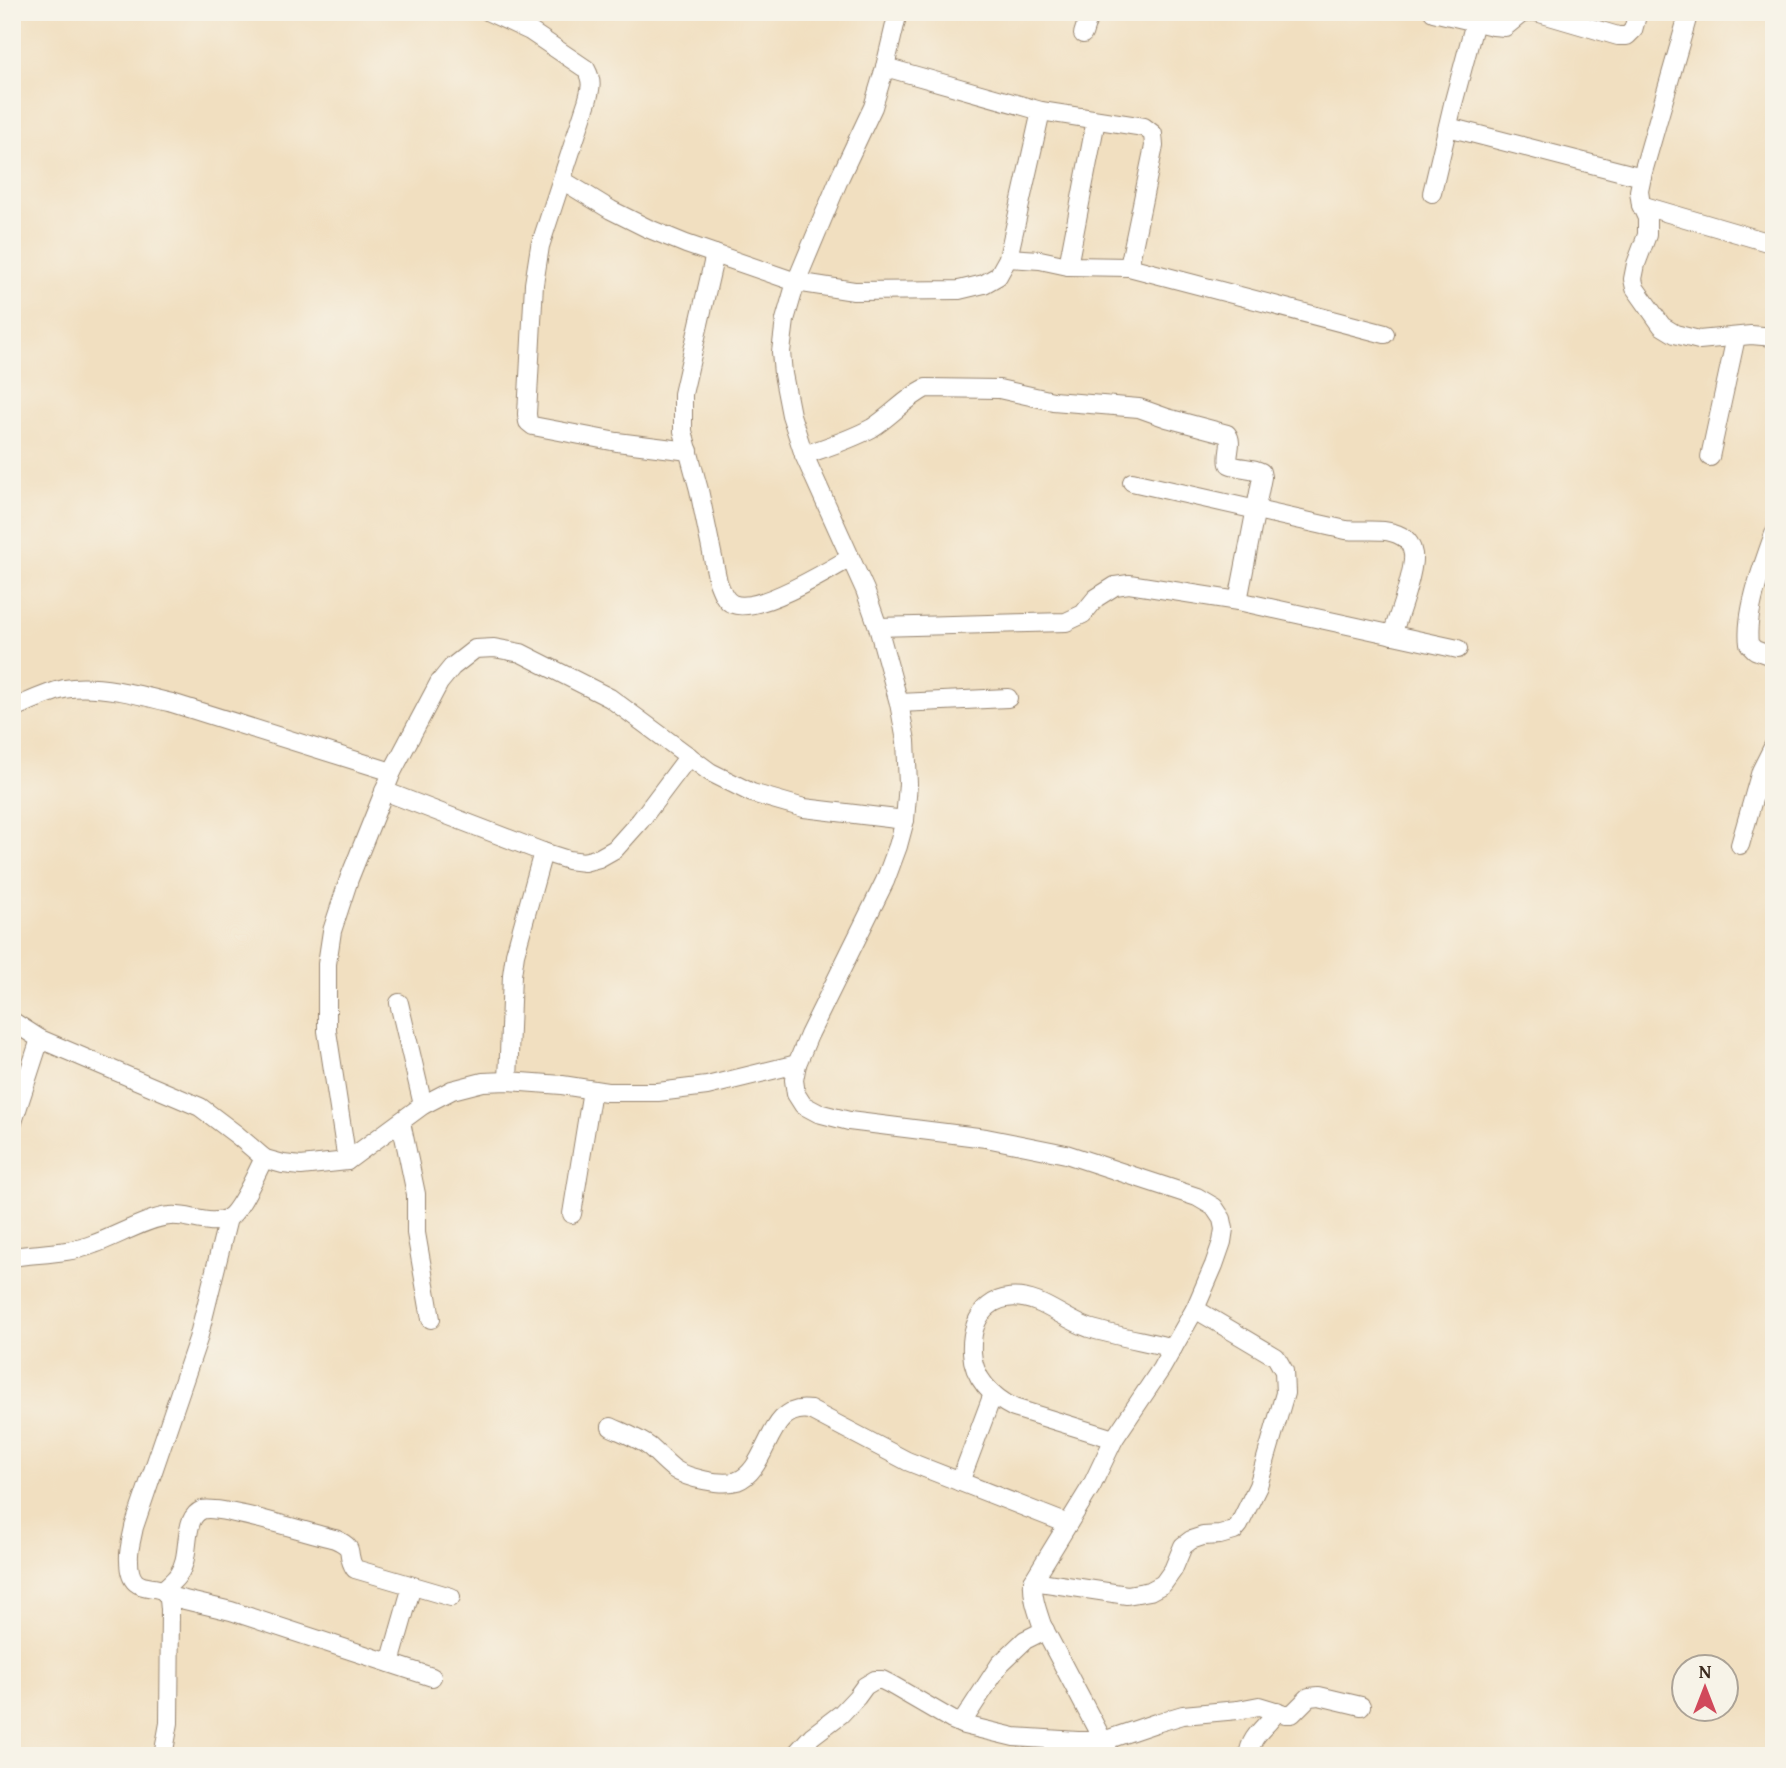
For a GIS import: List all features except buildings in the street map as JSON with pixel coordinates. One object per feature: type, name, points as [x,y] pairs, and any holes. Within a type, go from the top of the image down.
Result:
[{"type":"street","points":[[489,12],[530,31],[586,69],[591,87],[540,246],[534,284],[528,422],[533,426],[617,442],[689,451]]},
{"type":"street","points":[[898,12],[873,107],[796,282],[785,320],[781,352],[791,415],[804,455],[865,590],[899,704],[908,784],[905,820],[885,881],[809,1035],[797,1064],[794,1080],[796,1094],[803,1105],[818,1113],[849,1121],[986,1138],[1066,1154],[1196,1197],[1214,1207],[1222,1219],[1222,1242],[1195,1309],[1161,1369],[1114,1439],[1092,1485],[1033,1581],[1035,1605],[1045,1630],[1107,1749]]},
{"type":"street","points":[[1083,33],[1090,12]]},
{"type":"street","points":[[1433,12],[1505,27],[1521,14],[1529,12]]},
{"type":"street","points":[[1536,12],[1618,36],[1627,36],[1633,30],[1638,12]]},
{"type":"street","points":[[1689,12],[1639,191],[1647,218],[1647,235],[1636,264],[1633,279],[1635,288],[1662,326],[1675,334],[1699,340],[1751,335],[1774,337]]},
{"type":"street","points":[[1433,193],[1475,22]]},
{"type":"street","points":[[885,67],[1041,111],[1144,127],[1153,134],[1154,146],[1129,267]]},
{"type":"street","points":[[562,180],[647,228],[796,282],[854,291],[959,290],[984,285],[998,276],[1008,258],[1041,111]]},
{"type":"street","points":[[1068,266],[1097,120]]},
{"type":"street","points":[[1448,127],[1642,177]]},
{"type":"street","points":[[1641,205],[1774,244]]},
{"type":"street","points":[[715,254],[682,394],[683,431],[723,595],[733,604],[748,606],[789,593],[850,558]]},
{"type":"street","points":[[1008,258],[1040,260],[1068,266],[1129,267],[1385,334]]},
{"type":"street","points":[[1710,457],[1736,337]]},
{"type":"street","points":[[804,455],[872,428],[926,388],[999,388],[1053,401],[1139,408],[1227,434],[1230,442],[1229,464],[1261,472],[1262,477],[1238,601]]},
{"type":"street","points":[[1132,482],[1346,530],[1380,530],[1402,536],[1410,544],[1413,556],[1406,591],[1392,635]]},
{"type":"street","points":[[1774,534],[1752,606],[1748,632],[1749,644],[1755,650],[1774,657]]},
{"type":"street","points":[[878,627],[1066,622],[1083,614],[1096,598],[1115,586],[1129,584],[1238,601],[1458,649]]},
{"type":"street","points":[[347,1161],[327,1031],[327,964],[332,931],[344,892],[392,772],[439,683],[452,667],[475,649],[494,648],[521,653],[610,698],[710,772],[752,793],[804,808],[905,820]]},
{"type":"street","points":[[12,709],[65,689],[101,688],[172,703],[392,772]]},
{"type":"street","points":[[899,704],[1008,698]]},
{"type":"street","points":[[1740,845],[1761,771],[1773,747]]},
{"type":"street","points":[[384,791],[543,852],[584,862],[599,858],[615,849],[640,821],[689,756]]},
{"type":"street","points":[[509,1081],[515,954],[543,852]]},
{"type":"street","points":[[399,1003],[423,1105]]},
{"type":"street","points":[[12,1021],[40,1039],[200,1107],[264,1158],[302,1166],[347,1161],[423,1105],[452,1090],[483,1082],[562,1085],[607,1092],[658,1092],[707,1086],[797,1064]]},
{"type":"street","points":[[12,1125],[40,1039]]},
{"type":"street","points":[[572,1214],[593,1090]]},
{"type":"street","points":[[401,1122],[416,1194],[416,1233],[431,1319]]},
{"type":"street","points":[[12,1258],[93,1245],[168,1216],[211,1222],[228,1218],[239,1209],[264,1158]]},
{"type":"street","points":[[228,1218],[198,1339],[134,1527],[128,1558],[130,1574],[136,1583],[146,1587],[231,1611],[432,1677]]},
{"type":"street","points":[[1114,1439],[1014,1408],[993,1395],[974,1367],[972,1353],[972,1333],[983,1310],[993,1301],[1006,1298],[1023,1299],[1036,1302],[1087,1328],[1173,1348]]},
{"type":"street","points":[[1033,1581],[1127,1595],[1150,1591],[1163,1584],[1173,1570],[1183,1546],[1191,1540],[1234,1531],[1239,1525],[1258,1486],[1285,1393],[1284,1371],[1276,1357],[1195,1309]]},
{"type":"street","points":[[960,1482],[993,1395]]},
{"type":"street","points":[[611,1427],[649,1447],[675,1470],[719,1482],[736,1481],[755,1467],[771,1434],[783,1419],[794,1410],[810,1410],[907,1461],[1068,1524]]},
{"type":"street","points":[[163,1756],[169,1723],[170,1620],[165,1593],[184,1564],[191,1524],[201,1510],[238,1514],[335,1539],[350,1549],[351,1564],[355,1569],[451,1597]]},
{"type":"street","points":[[390,1663],[412,1586]]},
{"type":"street","points":[[961,1724],[1000,1664],[1026,1640],[1045,1630]]},
{"type":"street","points":[[794,1756],[812,1735],[841,1714],[865,1686],[875,1680],[890,1684],[961,1724],[1014,1737],[1078,1741],[1107,1749],[1156,1723],[1183,1715],[1259,1706],[1292,1714],[1309,1697],[1319,1696],[1362,1706]]},
{"type":"street","points":[[1248,1756],[1254,1737],[1271,1721],[1277,1711]]}]
